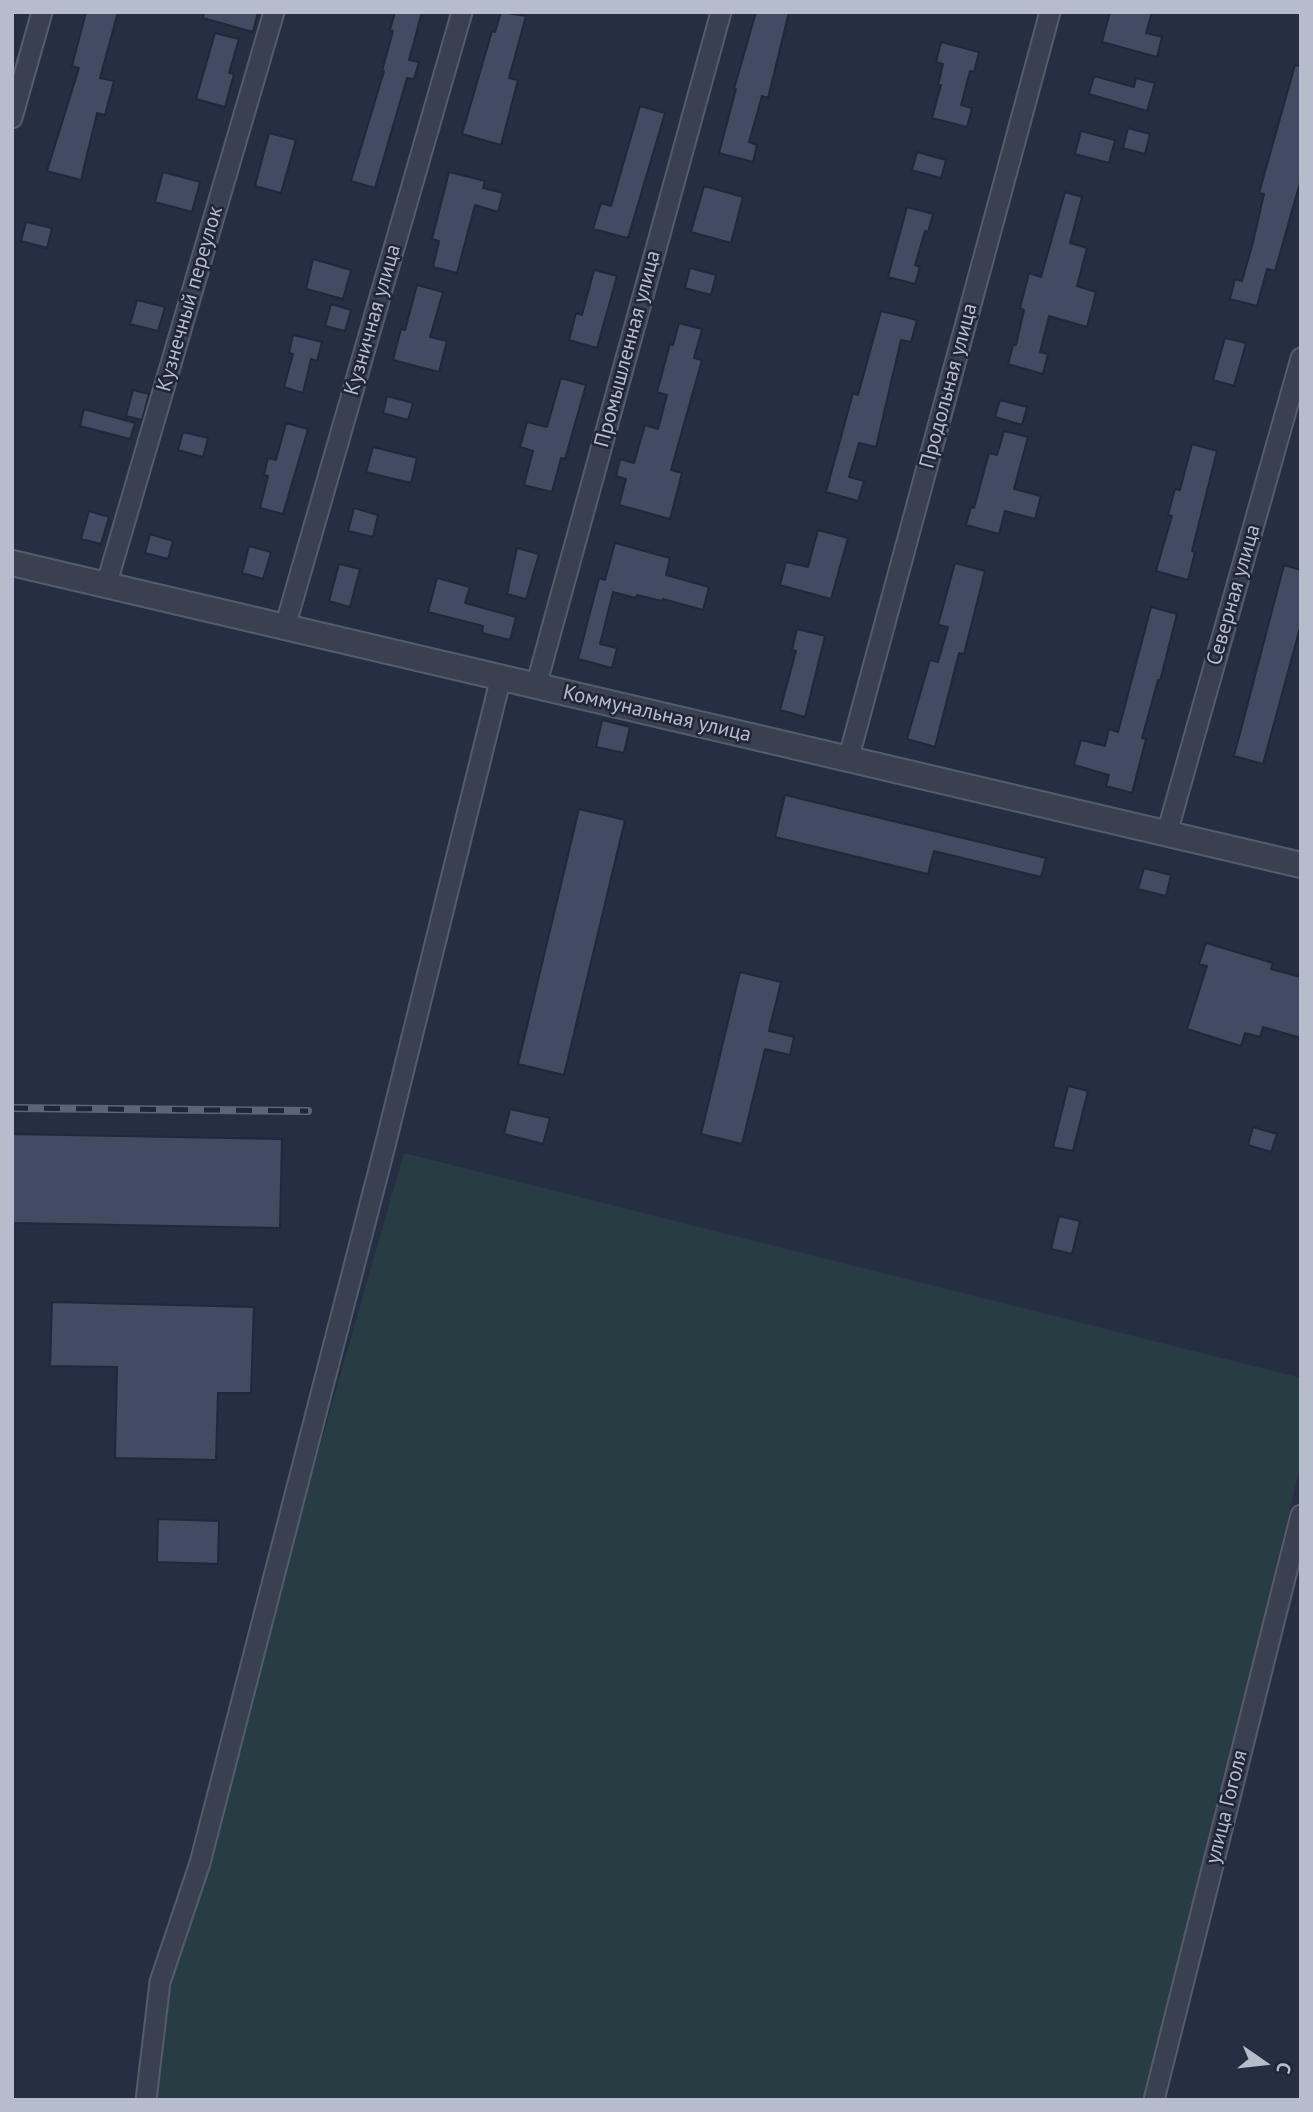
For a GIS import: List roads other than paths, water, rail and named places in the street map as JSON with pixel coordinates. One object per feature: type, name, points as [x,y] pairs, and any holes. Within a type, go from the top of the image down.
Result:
[{"type":"street","points":[[12,118],[41,12]]},
{"type":"street","name":"Кузнечный переулок","points":[[106,586],[274,12]]},
{"type":"street","name":"Кузничная улица","points":[[285,627],[462,12]]},
{"type":"street","name":"Промышленная улица","points":[[536,685],[721,12]]},
{"type":"street","name":"Продольная улица","points":[[848,760],[1050,12]]},
{"type":"street","name":"Северная улица","points":[[1167,833],[1301,358]]},
{"type":"street","name":"Коммунальная улица","points":[[12,564],[1301,865]]},
{"type":"street","points":[[146,2100],[160,1982],[200,1863],[385,1146],[501,677]]},
{"type":"street","name":"улица Гоголя","points":[[1154,2100],[1301,1515]]},
{"type":"railway","points":[[12,1108],[308,1111]]}]
